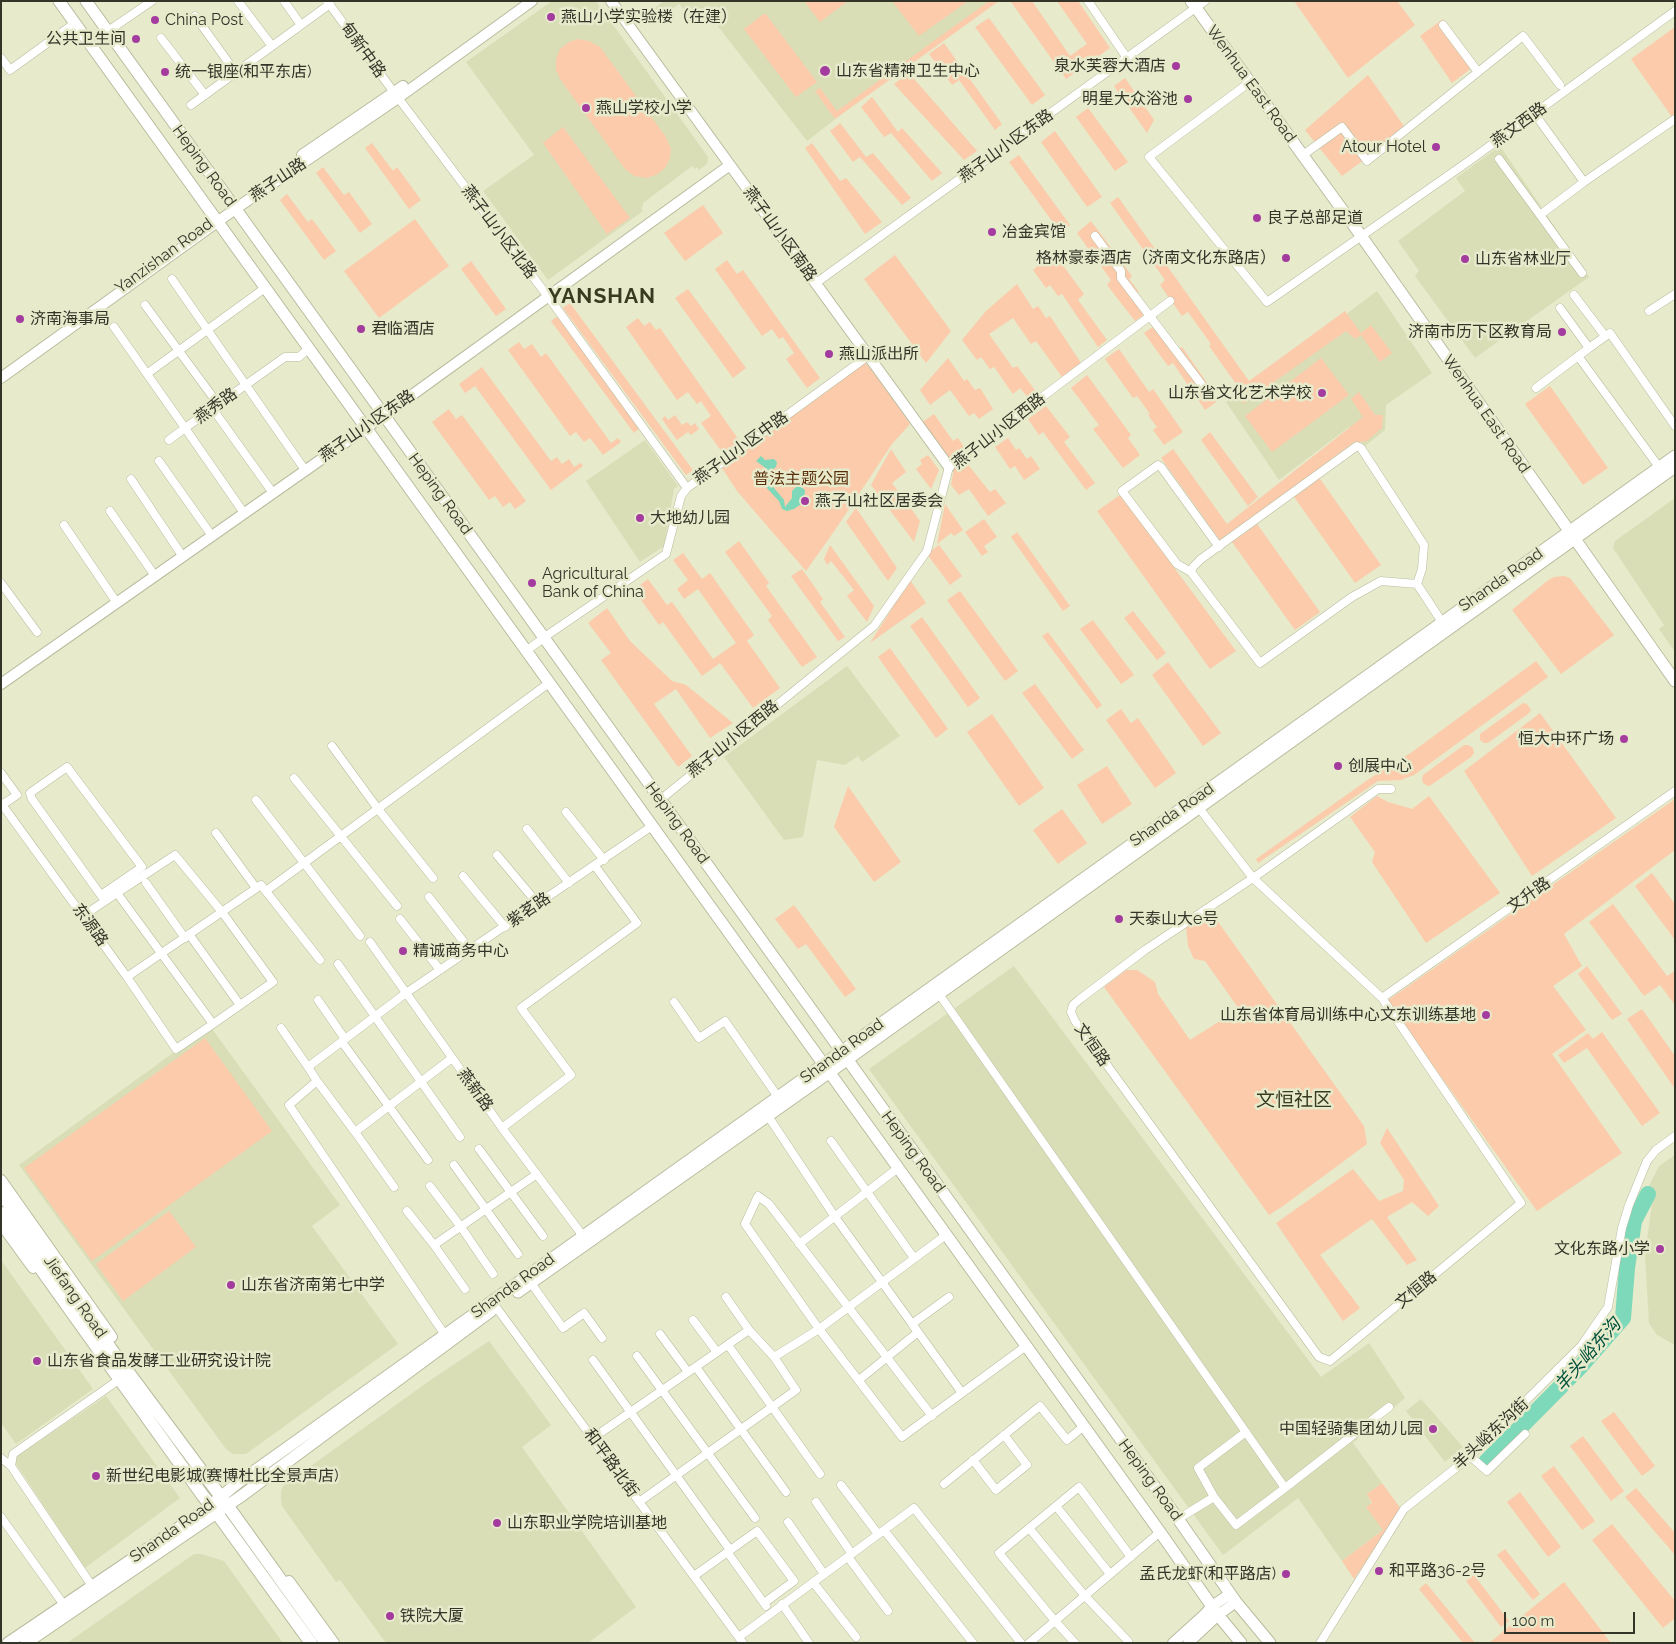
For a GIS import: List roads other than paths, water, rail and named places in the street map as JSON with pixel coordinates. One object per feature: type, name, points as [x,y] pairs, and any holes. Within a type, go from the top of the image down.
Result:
[{"type":"main road","name":"Heping Road","points":[[59,1],[827,1068],[1215,1611],[1241,1643]]},
{"type":"main road","name":"Heping Road","points":[[86,1],[1233,1598],[1270,1643]]},
{"type":"main road","name":"Wenhua East Road","points":[[1198,4],[1250,82],[1362,237],[1675,680]]},
{"type":"main road","name":"Shanda Road","points":[[844,1055],[939,994],[1200,808],[1572,535],[1675,456]]},
{"type":"main road","name":"Shanda Road","points":[[8,1643],[92,1586],[219,1505],[768,1116],[844,1055],[1442,622],[1675,468]]},
{"type":"main road","name":"Shanda Road","points":[[26,1643],[207,1520],[219,1505],[445,1335],[778,1098],[827,1068]]},
{"type":"main road","name":"Jiefang Road","points":[[1,1193],[104,1348],[120,1379],[219,1505]]},
{"type":"main road","name":"Jiefang Road","points":[[1,1213],[104,1348],[274,1581],[326,1643]]},
{"type":"main road","name":"Jiefang Road","points":[[274,1581],[311,1643]]},
{"type":"street","points":[[108,32],[152,1]]},
{"type":"street","points":[[238,1],[272,46]]},
{"type":"street","points":[[284,1],[301,25]]},
{"type":"street","points":[[396,95],[522,1]]},
{"type":"street","name":"燕子山路","points":[[1,378],[217,221],[233,207],[532,1]]},
{"type":"street","name":"燕子山小区南路","points":[[611,1],[949,467]]},
{"type":"street","points":[[1088,1],[1127,58]]},
{"type":"street","points":[[191,105],[301,25],[328,3]]},
{"type":"street","name":"甸新中路","points":[[328,3],[396,95]]},
{"type":"street","name":"燕子山小区东路","points":[[816,283],[1127,58],[1198,4]]},
{"type":"street","name":"燕文西路","points":[[1250,82],[1149,156],[1267,302],[1362,237],[1675,11]]},
{"type":"street","points":[[195,16],[236,73]]},
{"type":"street","points":[[1,58],[10,70],[75,23]]},
{"type":"street","points":[[1443,25],[1478,72]]},
{"type":"street","points":[[1302,155],[1342,127],[1367,161],[1523,36],[1560,85]]},
{"type":"street","points":[[161,38],[204,95]]},
{"type":"street","name":"燕子山小区北路","points":[[396,95],[552,302],[687,488]]},
{"type":"street","points":[[1534,113],[1584,182]]},
{"type":"street","points":[[1540,215],[1675,119]]},
{"type":"street","points":[[1499,159],[1582,273]]},
{"type":"street","name":"燕子山小区东路","points":[[1,684],[383,416],[730,165]]},
{"type":"street","name":"Yanzishan Road","points":[[1,373],[217,221]]},
{"type":"street","points":[[1095,236],[1121,271],[1121,278],[1149,317],[1208,393]]},
{"type":"street","points":[[172,278],[305,470]]},
{"type":"street","points":[[148,373],[265,288]]},
{"type":"street","points":[[1649,311],[1675,294]]},
{"type":"street","points":[[1574,295],[1605,336]]},
{"type":"street","name":"燕子山小区西路","points":[[660,800],[874,626],[927,551],[949,467],[1170,302]]},
{"type":"street","points":[[145,305],[179,350],[273,493]]},
{"type":"street","points":[[1560,308],[1589,348]]},
{"type":"street","points":[[114,327],[185,428],[169,440]]},
{"type":"street","points":[[1536,388],[1610,333],[1675,426]]},
{"type":"street","name":"燕秀路","points":[[244,513],[185,428],[285,357],[299,356],[308,348]]},
{"type":"street","name":"燕子山小区中路","points":[[526,651],[666,554],[681,496],[687,488],[868,356]]},
{"type":"street","points":[[1578,356],[1659,467]]},
{"type":"street","points":[[1191,572],[1193,567],[1218,546],[1357,446],[1361,448],[1424,545],[1422,569],[1417,584]]},
{"type":"street","points":[[159,461],[212,536]]},
{"type":"street","points":[[1218,546],[1158,465],[1122,492],[1177,564],[1191,572],[1260,663],[1352,597],[1381,582],[1417,584]]},
{"type":"street","points":[[131,479],[183,557]]},
{"type":"street","points":[[110,511],[156,576]]},
{"type":"street","points":[[64,525],[117,603]]},
{"type":"street","points":[[1,583],[37,632]]},
{"type":"street","points":[[1417,584],[1442,622]]},
{"type":"street","points":[[266,891],[549,683]]},
{"type":"street","points":[[332,746],[378,809],[433,878]]},
{"type":"street","points":[[83,916],[142,867],[67,767],[30,793],[32,799],[103,898]]},
{"type":"street","points":[[1,772],[17,795],[2,804]]},
{"type":"street","points":[[294,778],[397,906]]},
{"type":"street","points":[[1253,878],[1378,789],[1391,789]]},
{"type":"street","name":"文升路","points":[[1382,998],[1675,791]]},
{"type":"street","points":[[256,800],[360,936]]},
{"type":"street","name":"东源路","points":[[2,804],[128,977],[176,1050],[213,1024]]},
{"type":"street","name":"文恒路","points":[[1200,808],[1253,878],[1382,998],[1521,1203],[1330,1361],[1318,1357],[1075,1021],[1071,1012],[1073,1004],[1146,950],[1253,878]]},
{"type":"street","points":[[566,812],[604,860]]},
{"type":"street","name":"紫茗路","points":[[308,1068],[406,993],[652,826]]},
{"type":"street","points":[[527,829],[569,883]]},
{"type":"street","points":[[216,833],[256,888]]},
{"type":"street","points":[[103,898],[117,893],[175,855],[222,912],[272,982],[213,1024],[117,893]]},
{"type":"street","points":[[497,855],[538,904]]},
{"type":"street","points":[[502,1128],[571,1075],[521,1008],[637,923],[595,866]]},
{"type":"street","points":[[463,876],[505,926]]},
{"type":"street","points":[[146,883],[240,1005]]},
{"type":"street","points":[[128,977],[261,884],[320,960]]},
{"type":"street","points":[[429,897],[470,950]]},
{"type":"street","points":[[400,919],[440,970]]},
{"type":"street","name":"燕新路","points":[[370,942],[502,1128],[583,1236]]},
{"type":"street","points":[[338,964],[460,1137]]},
{"type":"street","points":[[939,994],[1285,1488]]},
{"type":"street","points":[[318,1000],[389,1106],[428,1160]]},
{"type":"street","points":[[674,1002],[699,1038],[725,1021],[778,1098]]},
{"type":"street","points":[[281,1028],[394,1188]]},
{"type":"street","points":[[355,1132],[452,1058]]},
{"type":"street","points":[[317,1080],[289,1105],[445,1335]]},
{"type":"street","points":[[768,1116],[835,1217],[962,1393]]},
{"type":"street","name":"羊头峪东沟街","points":[[1320,1643],[1404,1509],[1470,1456],[1581,1346],[1608,1307],[1622,1228],[1629,1205],[1648,1161],[1656,1150],[1675,1136]]},
{"type":"street","points":[[832,1141],[914,1258]]},
{"type":"street","points":[[479,1149],[543,1236]]},
{"type":"street","points":[[454,1165],[518,1254]]},
{"type":"street","points":[[799,1244],[868,1193],[898,1168]]},
{"type":"street","points":[[434,1245],[537,1174]]},
{"type":"street","points":[[1,1180],[104,1348]]},
{"type":"street","points":[[430,1186],[493,1274]]},
{"type":"street","points":[[932,1416],[769,1204],[758,1196],[745,1224],[819,1329],[902,1437],[932,1416],[1026,1346]]},
{"type":"street","points":[[407,1211],[465,1289]]},
{"type":"street","points":[[1,1224],[104,1348]]},
{"type":"street","points":[[774,1357],[819,1329],[946,1235]]},
{"type":"street","points":[[531,1283],[563,1328],[584,1313],[602,1338]]},
{"type":"street","points":[[912,1324],[949,1296]]},
{"type":"street","points":[[639,1502],[796,1390],[774,1357],[749,1330],[726,1297]]},
{"type":"street","name":"和平路北街","points":[[496,1307],[741,1640]]},
{"type":"street","points":[[693,1320],[717,1352]]},
{"type":"street","points":[[593,1438],[749,1330]]},
{"type":"street","points":[[858,1380],[918,1332]]},
{"type":"street","points":[[660,1334],[688,1372]]},
{"type":"street","points":[[728,1345],[820,1474]]},
{"type":"street","points":[[637,1356],[755,1518]]},
{"type":"street","points":[[594,1360],[771,1613]]},
{"type":"street","points":[[696,1367],[786,1492]]},
{"type":"street","points":[[11,1466],[13,1454],[120,1379]]},
{"type":"street","points":[[944,1484],[1040,1406],[1067,1440],[1084,1426]]},
{"type":"street","points":[[1246,1432],[1198,1468],[1214,1497],[1236,1525],[1389,1407]]},
{"type":"street","points":[[1470,1456],[1487,1471],[1525,1434]]},
{"type":"street","points":[[973,1460],[996,1490],[1027,1465],[1004,1435]]},
{"type":"street","points":[[1,1458],[11,1466],[92,1586]]},
{"type":"street","points":[[841,1485],[973,1643]]},
{"type":"street","points":[[1075,1643],[999,1553],[1079,1488],[1131,1557]]},
{"type":"street","points":[[1178,1519],[1214,1497]]},
{"type":"street","points":[[816,1502],[888,1611]]},
{"type":"street","points":[[1056,1506],[1110,1574]]},
{"type":"street","points":[[741,1640],[782,1604],[914,1508],[1021,1643]]},
{"type":"street","points":[[1,1517],[64,1605]]},
{"type":"street","points":[[788,1522],[824,1574]]},
{"type":"street","points":[[1029,1528],[1085,1596],[1128,1641]]},
{"type":"street","points":[[694,1576],[757,1531],[794,1581],[764,1604]]},
{"type":"street","points":[[1029,1643],[1160,1532]]},
{"type":"street","points":[[274,1581],[334,1643]]},
{"type":"street","points":[[813,1582],[856,1638]]},
{"type":"street","points":[[1188,1643],[1215,1611],[1233,1598]]},
{"type":"street","points":[[782,1604],[809,1643]]},
{"type":"street","points":[[1173,1643],[1204,1615],[1215,1611]]},
{"type":"street","points":[[282,1614],[304,1643]]},
{"type":"waterway","name":"羊头峪东沟","points":[[1486,1462],[1581,1366],[1623,1318],[1627,1268],[1634,1221],[1648,1194]]},
{"type":"place","name":"燕山小学实验楼（在建）","points":[[551,17]]},
{"type":"place","name":"China Post","points":[[155,20]]},
{"type":"place","name":"公共卫生间","points":[[136,39]]},
{"type":"place","name":"泉水芙蓉大酒店","points":[[1176,66]]},
{"type":"place","name":"山东省精神卫生中心","points":[[825,71]]},
{"type":"place","name":"统一银座(和平东店)","points":[[165,72]]},
{"type":"place","name":"明星大众浴池","points":[[1188,99]]},
{"type":"place","name":"燕山学校小学","points":[[586,108]]},
{"type":"place","name":"Atour Hotel","points":[[1436,147]]},
{"type":"place","name":"良子总部足道","points":[[1257,218]]},
{"type":"place","name":"冶金宾馆","points":[[992,232]]},
{"type":"place","name":"格林豪泰酒店（济南文化东路店）","points":[[1286,258]]},
{"type":"place","name":"山东省林业厅","points":[[1465,259]]},
{"type":"place","name":"济南海事局","points":[[20,319]]},
{"type":"place","name":"君临酒店","points":[[361,329]]},
{"type":"place","name":"济南市历下区教育局","points":[[1562,332]]},
{"type":"place","name":"燕山派出所","points":[[829,354]]},
{"type":"place","name":"山东省文化艺术学校","points":[[1322,393]]},
{"type":"place","name":"燕子山社区居委会","points":[[805,501]]},
{"type":"place","name":"大地幼儿园","points":[[640,518]]},
{"type":"place","name":"Agricultural Bank of China","points":[[532,583]]},
{"type":"place","name":"恒大中环广场","points":[[1624,739]]},
{"type":"place","name":"创展中心","points":[[1338,766]]},
{"type":"place","name":"天泰山大e号","points":[[1119,919]]},
{"type":"place","name":"精诚商务中心","points":[[403,951]]},
{"type":"place","name":"山东省体育局训练中心文东训练基地","points":[[1486,1015]]},
{"type":"place","name":"文化东路小学","points":[[1660,1249]]},
{"type":"place","name":"山东省济南第七中学","points":[[231,1285]]},
{"type":"place","name":"山东省食品发酵工业研究设计院","points":[[37,1361]]},
{"type":"place","name":"中国轻骑集团幼儿园","points":[[1433,1429]]},
{"type":"place","name":"新世纪电影城(赛博杜比全景声店)","points":[[96,1476]]},
{"type":"place","name":"山东职业学院培训基地","points":[[497,1523]]},
{"type":"place","name":"和平路36-2号","points":[[1379,1571]]},
{"type":"place","name":"孟氏龙虾(和平路店)","points":[[1286,1574]]},
{"type":"place","name":"铁院大厦","points":[[390,1616]]},
{"type":"district","name":"YANSHAN","points":[[602,297]]},
{"type":"district","name":"文恒社区","points":[[1294,1100]]},
{"type":"park label","name":"普法主题公园","points":[[801,479]]}]
